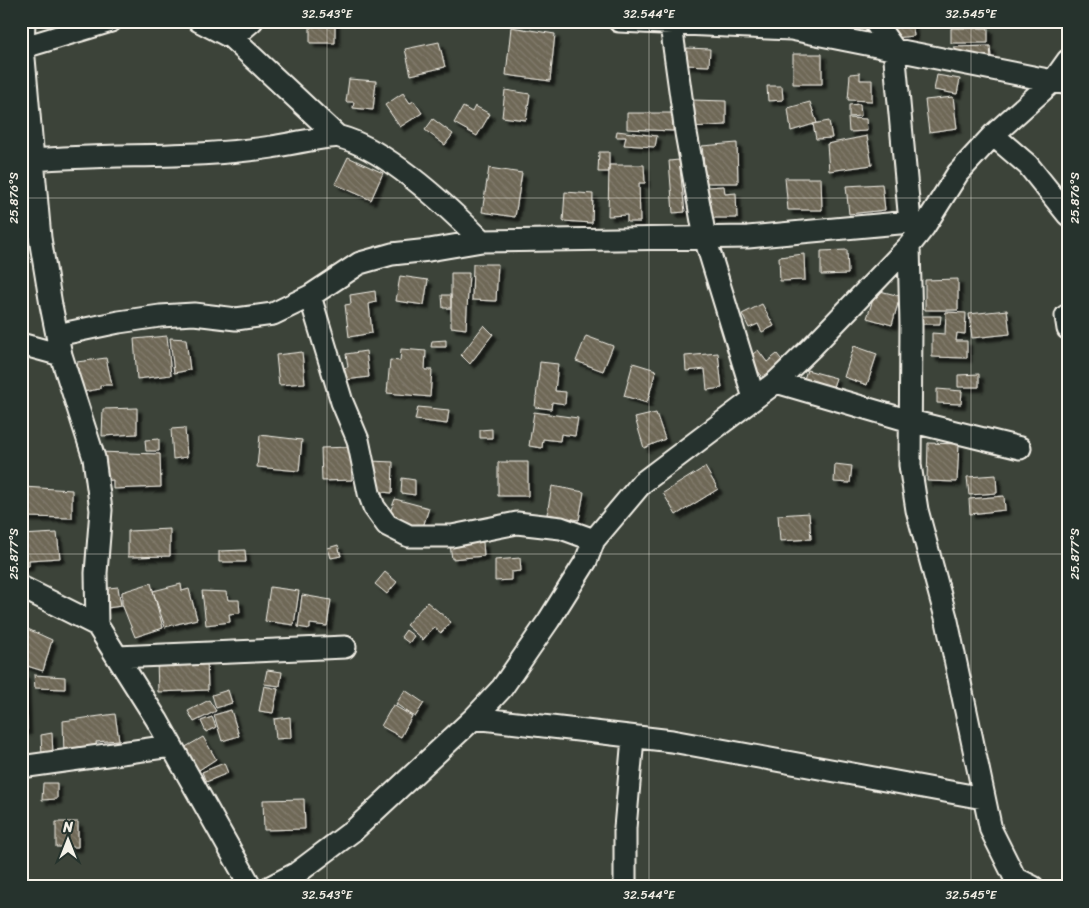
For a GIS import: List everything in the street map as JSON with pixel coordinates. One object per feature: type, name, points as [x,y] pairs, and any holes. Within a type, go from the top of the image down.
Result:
[{"type":"street","points":[[24,21],[22,48],[40,238],[59,345],[94,458],[101,510],[96,573],[97,625],[171,746],[251,887]]},
{"type":"street","points":[[22,48],[111,21]]},
{"type":"street","points":[[199,21],[232,38],[337,136]]},
{"type":"street","points":[[232,38],[252,21]]},
{"type":"street","points":[[619,21],[671,25],[791,29],[860,41],[894,50],[1060,82]]},
{"type":"street","points":[[874,21],[894,50],[917,224]]},
{"type":"street","points":[[671,25],[686,133],[705,238],[754,398]]},
{"type":"street","points":[[1020,884],[991,830],[947,621],[917,510],[910,465],[911,325],[909,246],[917,224],[958,172],[993,135],[1060,82],[1068,60]]},
{"type":"street","points":[[993,135],[1028,165],[1068,215]]},
{"type":"street","points":[[34,160],[74,156],[194,154],[258,149],[337,136],[357,142],[426,189],[482,241]]},
{"type":"street","points":[[21,344],[59,345],[119,322],[160,316],[194,314],[236,319],[274,314],[310,296],[360,262],[392,254],[482,241],[705,238],[917,224]]},
{"type":"street","points":[[270,887],[297,880],[354,830],[474,718],[502,688],[549,620],[586,561],[594,540],[642,483],[776,382],[909,246]]},
{"type":"street","points":[[310,296],[342,402],[358,440],[369,493],[374,507],[387,525],[409,536],[452,536],[517,522],[561,528],[594,540]]},
{"type":"street","points":[[776,382],[910,421],[1020,448]]},
{"type":"street","points":[[21,587],[97,625]]},
{"type":"street","points":[[117,657],[345,647]]},
{"type":"street","points":[[474,718],[682,743],[983,798]]},
{"type":"street","points":[[625,887],[625,828],[633,738]]},
{"type":"street","points":[[21,767],[171,746]]},
{"type":"building","points":[[310,21],[335,21],[335,43],[310,43]]},
{"type":"building","points":[[888,21],[920,21],[912,22],[914,36],[895,38],[893,25],[888,25]]},
{"type":"building","points":[[511,27],[555,34],[550,81],[506,75]]},
{"type":"building","points":[[951,28],[988,28],[988,43],[951,43]]},
{"type":"building","points":[[439,42],[445,67],[411,75],[405,49]]},
{"type":"building","points":[[990,46],[991,58],[954,59],[954,47]]},
{"type":"building","points":[[687,48],[710,49],[709,66],[685,65]]},
{"type":"building","points":[[793,54],[822,54],[822,84],[793,84]]},
{"type":"building","points":[[860,73],[860,80],[872,80],[872,101],[848,100],[850,74]]},
{"type":"building","points":[[937,75],[960,79],[957,94],[934,90]]},
{"type":"building","points":[[349,79],[376,81],[373,110],[353,108],[354,102],[346,102]]},
{"type":"building","points":[[767,86],[782,86],[783,100],[768,101]]},
{"type":"building","points":[[505,90],[530,94],[526,120],[502,117]]},
{"type":"building","points":[[403,93],[410,103],[414,101],[422,113],[400,127],[385,105]]},
{"type":"building","points":[[953,97],[957,128],[929,132],[925,100]]},
{"type":"building","points":[[692,100],[726,101],[726,125],[692,127]]},
{"type":"building","points":[[810,102],[817,123],[791,131],[788,108]]},
{"type":"building","points":[[860,104],[861,116],[849,117],[849,105]]},
{"type":"building","points":[[475,106],[490,114],[477,136],[454,123],[463,107],[472,112]]},
{"type":"building","points":[[627,113],[673,113],[673,131],[627,129]]},
{"type":"building","points":[[848,118],[866,119],[867,131],[849,132]]},
{"type":"building","points":[[433,119],[453,134],[445,145],[425,130]]},
{"type":"building","points":[[829,121],[832,138],[816,139],[813,124]]},
{"type":"building","points":[[617,131],[657,136],[655,147],[624,145],[626,137],[616,137]]},
{"type":"building","points":[[867,136],[872,165],[829,171],[827,144]]},
{"type":"building","points":[[737,143],[738,183],[706,183],[702,146]]},
{"type":"building","points":[[599,152],[609,152],[609,172],[598,172]]},
{"type":"building","points":[[348,157],[383,173],[371,200],[335,184]]},
{"type":"building","points":[[679,160],[685,212],[673,213],[669,161]]},
{"type":"building","points":[[609,165],[644,165],[645,183],[639,183],[640,222],[627,222],[627,215],[608,216]]},
{"type":"building","points":[[489,168],[522,173],[515,217],[482,212]]},
{"type":"building","points":[[785,178],[821,178],[822,210],[788,210]]},
{"type":"building","points":[[882,184],[885,210],[849,214],[846,186]]},
{"type":"building","points":[[724,186],[725,194],[736,193],[737,218],[710,218],[707,187]]},
{"type":"building","points":[[565,192],[593,194],[592,223],[563,221]]},
{"type":"building","points":[[847,250],[848,274],[821,275],[821,251]]},
{"type":"building","points":[[804,254],[805,280],[780,281],[779,257]]},
{"type":"building","points":[[473,264],[498,264],[496,301],[472,300]]},
{"type":"building","points":[[451,273],[469,273],[466,329],[451,327]]},
{"type":"building","points":[[400,276],[428,280],[424,305],[396,301]]},
{"type":"building","points":[[958,279],[958,310],[925,310],[925,280]]},
{"type":"building","points":[[876,290],[900,296],[892,325],[867,318]]},
{"type":"building","points":[[375,291],[376,302],[369,304],[372,333],[349,337],[345,305],[351,304],[350,295]]},
{"type":"building","points":[[442,295],[451,295],[451,308],[443,308]]},
{"type":"building","points":[[762,304],[774,326],[762,332],[758,324],[749,328],[742,314]]},
{"type":"building","points":[[1007,310],[1010,334],[972,338],[969,314]]},
{"type":"building","points":[[946,312],[966,313],[965,334],[957,333],[956,341],[967,341],[967,358],[932,357],[932,333],[945,334]]},
{"type":"building","points":[[918,316],[941,316],[940,324],[918,324]]},
{"type":"building","points":[[484,325],[493,334],[470,364],[461,355]]},
{"type":"building","points":[[167,336],[171,375],[137,379],[134,339]]},
{"type":"building","points":[[586,336],[613,346],[603,371],[576,361]]},
{"type":"building","points":[[170,338],[186,339],[190,370],[174,373]]},
{"type":"building","points":[[446,340],[446,347],[431,347],[432,341]]},
{"type":"building","points":[[854,346],[877,354],[867,385],[844,377]]},
{"type":"building","points":[[401,349],[426,351],[425,370],[432,370],[430,397],[387,393],[390,360],[400,361]]},
{"type":"building","points":[[758,350],[767,362],[777,354],[785,364],[765,380],[748,358]]},
{"type":"building","points":[[366,351],[369,377],[345,380],[343,368],[348,367],[346,354]]},
{"type":"building","points":[[302,352],[305,383],[279,385],[276,355]]},
{"type":"building","points":[[718,353],[722,388],[707,390],[705,369],[686,371],[685,356]]},
{"type":"building","points":[[106,358],[112,385],[100,385],[100,389],[82,392],[77,362]]},
{"type":"building","points":[[540,362],[558,364],[555,391],[566,392],[565,404],[552,402],[551,409],[535,407]]},
{"type":"building","points":[[633,363],[656,370],[647,403],[624,396]]},
{"type":"building","points":[[807,370],[836,378],[831,393],[802,385]]},
{"type":"building","points":[[979,374],[979,387],[958,387],[958,375]]},
{"type":"building","points":[[937,389],[962,391],[961,404],[937,403]]},
{"type":"building","points":[[418,407],[449,410],[447,424],[415,420]]},
{"type":"building","points":[[137,408],[137,434],[102,436],[103,409]]},
{"type":"building","points":[[534,412],[578,418],[575,436],[561,434],[560,441],[543,439],[542,448],[529,446]]},
{"type":"building","points":[[656,413],[665,439],[644,448],[635,418]]},
{"type":"building","points":[[185,428],[187,457],[173,459],[171,429]]},
{"type":"building","points":[[492,429],[492,438],[480,438],[480,430]]},
{"type":"building","points":[[260,435],[302,440],[299,471],[257,467]]},
{"type":"building","points":[[159,439],[159,451],[146,451],[145,440]]},
{"type":"building","points":[[928,443],[959,444],[957,482],[927,481]]},
{"type":"building","points":[[351,447],[352,480],[322,481],[321,448]]},
{"type":"building","points":[[98,452],[160,454],[161,487],[113,489],[113,480],[101,481]]},
{"type":"building","points":[[370,461],[393,462],[392,493],[371,491]]},
{"type":"building","points":[[498,462],[528,462],[528,496],[498,496]]},
{"type":"building","points":[[835,464],[852,466],[850,483],[834,482]]},
{"type":"building","points":[[705,467],[718,489],[676,515],[663,493]]},
{"type":"building","points":[[996,475],[997,493],[969,495],[967,477]]},
{"type":"building","points":[[402,478],[415,480],[415,495],[401,493]]},
{"type":"building","points":[[552,486],[584,492],[579,520],[547,514]]},
{"type":"building","points":[[23,487],[72,490],[72,518],[24,517]]},
{"type":"building","points":[[1004,496],[1005,510],[970,514],[969,499]]},
{"type":"building","points":[[395,499],[429,508],[422,530],[387,520]]},
{"type":"building","points":[[809,513],[811,539],[780,541],[778,515]]},
{"type":"building","points":[[170,529],[170,556],[128,557],[128,531]]},
{"type":"building","points":[[57,533],[60,558],[29,560],[29,566],[21,567],[21,535]]},
{"type":"building","points":[[483,542],[484,556],[452,559],[450,545]]},
{"type":"building","points":[[338,545],[341,556],[331,558],[328,548]]},
{"type":"building","points":[[245,550],[246,562],[219,562],[219,551]]},
{"type":"building","points":[[520,558],[521,571],[511,572],[511,580],[495,581],[495,560]]},
{"type":"building","points":[[385,572],[397,582],[387,594],[375,584]]},
{"type":"building","points":[[151,583],[163,628],[135,637],[122,604],[122,592]]},
{"type":"building","points":[[181,584],[182,591],[189,589],[197,619],[165,627],[153,591]]},
{"type":"building","points":[[118,587],[121,606],[101,609],[99,589]]},
{"type":"building","points":[[270,587],[299,591],[294,625],[265,621]]},
{"type":"building","points":[[202,591],[226,592],[228,600],[239,600],[240,613],[229,614],[230,622],[206,625]]},
{"type":"building","points":[[302,595],[331,600],[327,626],[310,624],[310,629],[298,627]]},
{"type":"building","points":[[427,602],[451,622],[441,633],[434,627],[423,640],[406,625]]},
{"type":"building","points":[[21,626],[52,640],[43,671],[21,664]]},
{"type":"building","points":[[406,630],[414,636],[409,643],[401,637]]},
{"type":"building","points":[[207,659],[208,690],[158,692],[157,660]]},
{"type":"building","points":[[267,670],[282,672],[280,686],[264,684]]},
{"type":"building","points":[[25,674],[27,730],[21,731],[21,675]]},
{"type":"building","points":[[34,675],[65,677],[65,689],[35,688]]},
{"type":"building","points":[[264,686],[278,689],[273,713],[259,711]]},
{"type":"building","points":[[228,690],[232,703],[216,708],[212,695]]},
{"type":"building","points":[[405,690],[424,703],[415,717],[396,704]]},
{"type":"building","points":[[209,700],[216,711],[194,722],[188,711]]},
{"type":"building","points":[[393,705],[412,716],[401,737],[381,726]]},
{"type":"building","points":[[231,710],[239,736],[222,741],[214,715]]},
{"type":"building","points":[[115,714],[119,740],[96,742],[97,750],[64,754],[63,721]]},
{"type":"building","points":[[212,717],[216,727],[206,732],[201,721]]},
{"type":"building","points":[[290,717],[291,738],[276,739],[274,719]]},
{"type":"building","points":[[52,733],[53,756],[42,756],[41,735]]},
{"type":"building","points":[[203,737],[216,759],[196,772],[182,749]]},
{"type":"building","points":[[224,763],[228,773],[206,782],[202,772]]},
{"type":"building","points":[[43,783],[57,783],[57,799],[42,800]]},
{"type":"building","points":[[304,799],[305,829],[264,830],[263,800]]},
{"type":"building","points":[[56,822],[78,822],[78,847],[56,847]]}]
